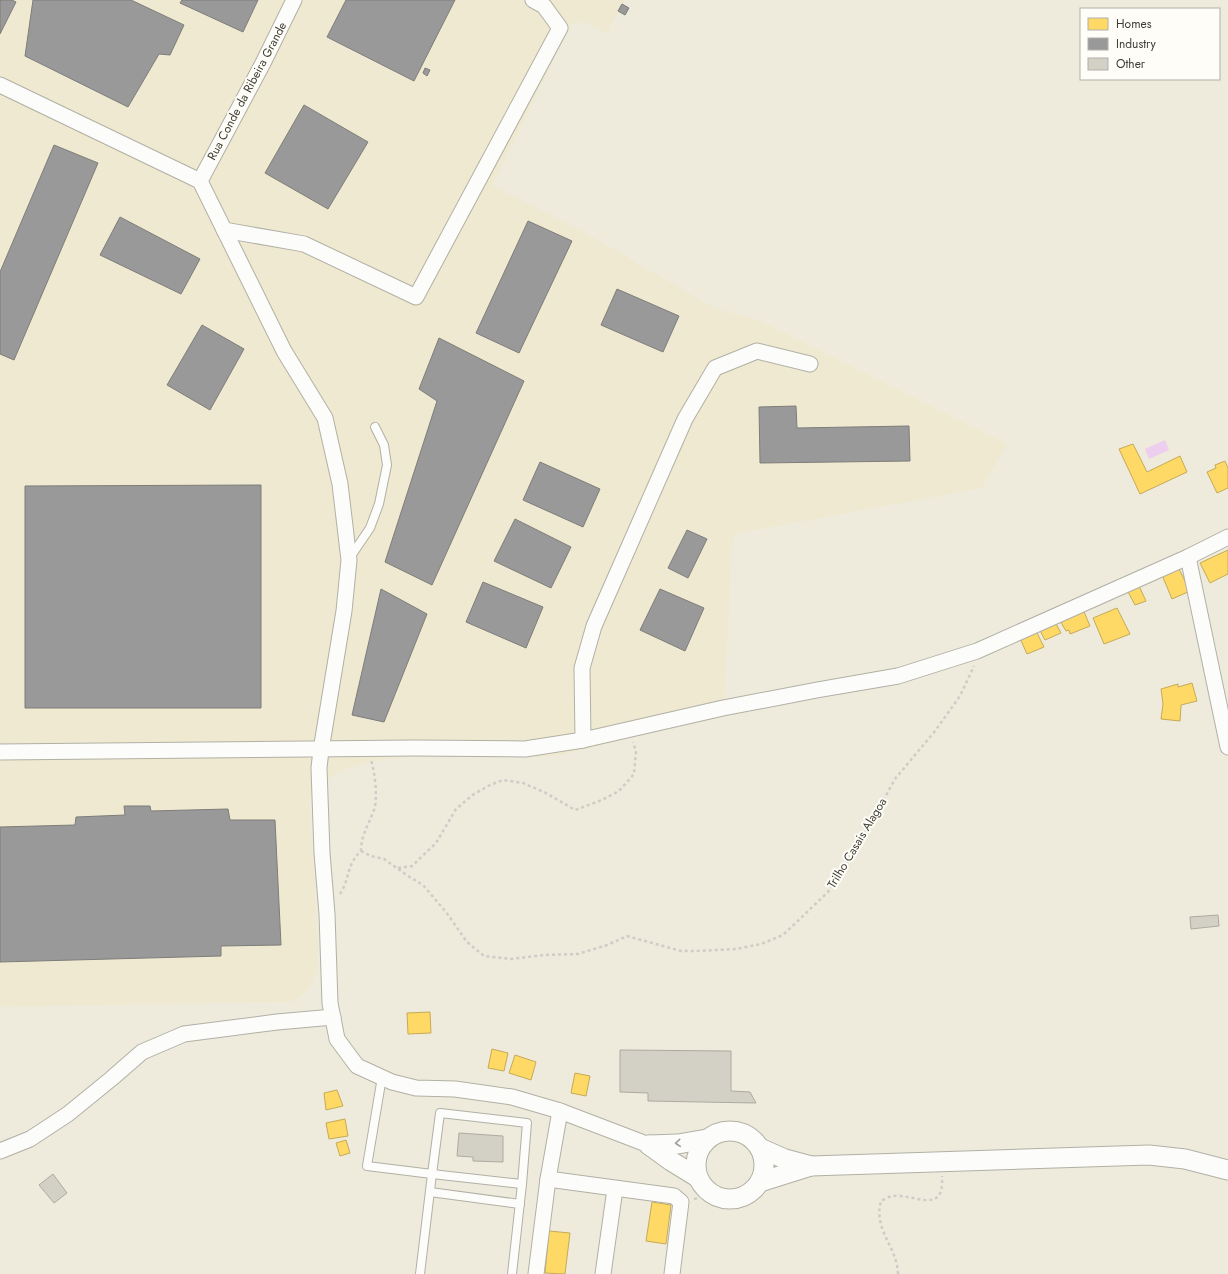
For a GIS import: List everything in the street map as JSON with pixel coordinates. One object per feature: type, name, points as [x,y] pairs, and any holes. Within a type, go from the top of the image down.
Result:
[{"type":"street","name":"Rua Conde da Ribeira Grande","points":[[200,181],[263,63],[294,0]]},
{"type":"street","points":[[224,230],[304,244],[416,297],[560,28],[544,6],[533,0]]},
{"type":"street","points":[[0,85],[200,181],[284,350],[325,418],[340,484],[349,560],[344,611],[321,750],[320,768],[322,853],[327,914],[330,1003],[337,1039],[357,1066],[392,1082],[416,1088],[455,1089],[512,1097],[560,1111],[649,1145],[697,1177]]},
{"type":"street","points":[[583,740],[582,668],[594,626],[685,420],[714,368],[758,351],[810,364]]},
{"type":"street","points":[[0,752],[525,749],[583,740],[723,708],[898,676],[982,649],[1188,557],[1228,537]]},
{"type":"street","points":[[1188,557],[1228,747]]},
{"type":"street","points":[[0,1151],[30,1139],[68,1114],[142,1052],[184,1034],[277,1022],[333,1017]]},
{"type":"street","points":[[536,1274],[548,1179],[560,1111]]},
{"type":"street","points":[[729,1130],[742,1132],[753,1138],[760,1148],[764,1159],[764,1171],[760,1182],[751,1192],[739,1198],[726,1199],[713,1195],[703,1187],[697,1177],[695,1160],[701,1145],[706,1139],[717,1132],[729,1130]]},
{"type":"street","points":[[649,1145],[678,1144],[706,1139]]},
{"type":"street","points":[[760,1148],[785,1159],[811,1166]]},
{"type":"street","points":[[760,1182],[811,1166],[1149,1154],[1185,1159],[1228,1170]]},
{"type":"street","points":[[548,1179],[674,1196],[682,1202],[672,1274]]},
{"type":"street","points":[[603,1274],[615,1189]]},
{"type":"lane","points":[[349,560],[370,528],[379,504],[387,465],[384,446],[375,427]]},
{"type":"lane","points":[[382,1077],[367,1166],[522,1184]]},
{"type":"lane","points":[[420,1274],[440,1113],[527,1123],[512,1274]]},
{"type":"lane","points":[[430,1192],[520,1204]]},
{"type":"path","name":"Trilho Casais Alagoa","points":[[361,851],[371,856],[384,859],[423,885],[446,912],[467,942],[484,956],[511,959],[544,955],[578,954],[608,945],[627,936],[681,951],[716,951],[761,944],[783,935],[828,892],[866,832],[895,778],[935,731],[960,696],[982,649]]},
{"type":"path","points":[[397,868],[412,866],[436,843],[456,810],[474,794],[490,784],[503,780],[523,784],[546,793],[575,810],[602,800],[619,791],[634,774],[636,751],[629,730]]},
{"type":"path","points":[[340,894],[344,888],[348,869],[355,856],[361,851],[361,844],[366,827],[375,808],[375,772],[371,758],[355,750]]},
{"type":"path","points":[[898,1274],[895,1257],[880,1222],[878,1211],[881,1201],[889,1196],[902,1196],[928,1201],[934,1199],[940,1194],[942,1183],[941,1161]]},
{"type":"path","points":[[682,1202],[713,1195]]},
{"type":"shaded area","points":[[0,0],[625,0],[607,33],[592,25],[576,22],[570,27],[492,185],[584,232],[716,309],[759,320],[1007,444],[982,488],[733,534],[724,701],[721,717],[562,755],[542,757],[399,757],[369,762],[338,772],[312,793],[309,800],[318,963],[317,971],[310,987],[297,999],[290,1002],[0,1007]]},
{"type":"shaded area","points":[[1165,440],[1169,450],[1149,459],[1145,449]]},
{"type":"building: Homes","points":[[1133,444],[1147,472],[1180,456],[1187,472],[1140,494],[1119,449]]},
{"type":"building: Homes","points":[[1225,461],[1228,468],[1228,488],[1217,493],[1207,472],[1216,468],[1215,465]]},
{"type":"building: Homes","points":[[1228,550],[1228,574],[1210,583],[1200,563]]},
{"type":"building: Homes","points":[[1179,569],[1190,591],[1172,599],[1162,575]]},
{"type":"building: Homes","points":[[1139,586],[1146,601],[1135,605],[1127,590]]},
{"type":"building: Homes","points":[[1082,607],[1090,626],[1070,634],[1069,630],[1066,631],[1059,619]]},
{"type":"building: Homes","points":[[1117,608],[1130,634],[1104,644],[1093,618]]},
{"type":"building: Homes","points":[[1054,620],[1061,633],[1045,640],[1038,627]]},
{"type":"building: Homes","points":[[1035,629],[1044,647],[1027,654],[1019,636]]},
{"type":"building: Homes","points":[[1192,683],[1197,701],[1181,705],[1180,721],[1161,719],[1163,704],[1161,689],[1178,684],[1178,687]]},
{"type":"building: Homes","points":[[430,1012],[431,1033],[408,1034],[407,1013]]},
{"type":"building: Homes","points":[[492,1049],[508,1053],[504,1071],[488,1068]]},
{"type":"building: Homes","points":[[515,1055],[536,1062],[531,1080],[509,1073]]},
{"type":"building: Homes","points":[[575,1073],[590,1076],[586,1096],[571,1093]]},
{"type":"building: Homes","points":[[337,1090],[343,1106],[326,1110],[324,1093]]},
{"type":"building: Homes","points":[[345,1119],[348,1136],[329,1139],[326,1123]]},
{"type":"building: Homes","points":[[346,1140],[350,1153],[340,1156],[336,1143]]},
{"type":"building: Homes","points":[[652,1202],[671,1205],[666,1244],[646,1241]]},
{"type":"building: Homes","points":[[549,1231],[570,1233],[565,1274],[545,1273]]},
{"type":"building: Industry","points":[[0,0],[12,0],[16,2],[0,34]]},
{"type":"building: Industry","points":[[33,0],[131,0],[184,25],[170,55],[159,54],[128,107],[25,56]]},
{"type":"building: Industry","points":[[182,0],[258,0],[243,32],[180,3]]},
{"type":"building: Industry","points":[[346,0],[455,0],[414,81],[327,37]]},
{"type":"building: Industry","points":[[622,4],[629,8],[625,15],[618,11]]},
{"type":"building: Industry","points":[[425,68],[430,70],[427,76],[423,73]]},
{"type":"building: Industry","points":[[304,105],[368,142],[328,209],[265,173]]},
{"type":"building: Industry","points":[[54,145],[98,163],[14,360],[0,354],[0,272]]},
{"type":"building: Industry","points":[[120,217],[200,259],[181,294],[100,255]]},
{"type":"building: Industry","points":[[528,221],[572,241],[519,353],[476,333]]},
{"type":"building: Industry","points":[[617,289],[679,316],[663,352],[601,325]]},
{"type":"building: Industry","points":[[202,325],[244,349],[210,410],[167,385]]},
{"type":"building: Industry","points":[[439,338],[524,381],[432,585],[385,562],[437,401],[419,389]]},
{"type":"building: Industry","points":[[796,406],[797,428],[909,426],[910,461],[760,463],[759,407]]},
{"type":"building: Industry","points":[[540,462],[600,489],[583,527],[523,500]]},
{"type":"building: Industry","points":[[261,485],[261,708],[25,708],[25,486]]},
{"type":"building: Industry","points":[[515,519],[571,547],[551,588],[494,561]]},
{"type":"building: Industry","points":[[687,530],[707,539],[688,578],[668,568]]},
{"type":"building: Industry","points":[[483,582],[543,607],[526,648],[466,622]]},
{"type":"building: Industry","points":[[381,589],[427,614],[384,722],[352,715]]},
{"type":"building: Industry","points":[[660,589],[704,608],[685,651],[640,630]]},
{"type":"building: Industry","points":[[124,806],[150,806],[151,811],[228,809],[230,820],[275,820],[281,945],[221,946],[221,956],[0,962],[0,827],[75,825],[76,817],[125,815]]},
{"type":"building: Other","points":[[1218,915],[1219,926],[1191,929],[1190,917]]},
{"type":"building: Other","points":[[620,1050],[731,1051],[731,1091],[750,1092],[756,1103],[648,1101],[648,1093],[620,1092]]},
{"type":"building: Other","points":[[459,1133],[503,1136],[503,1162],[473,1161],[473,1157],[457,1156]]},
{"type":"building: Other","points":[[53,1174],[67,1193],[54,1203],[39,1185]]}]
